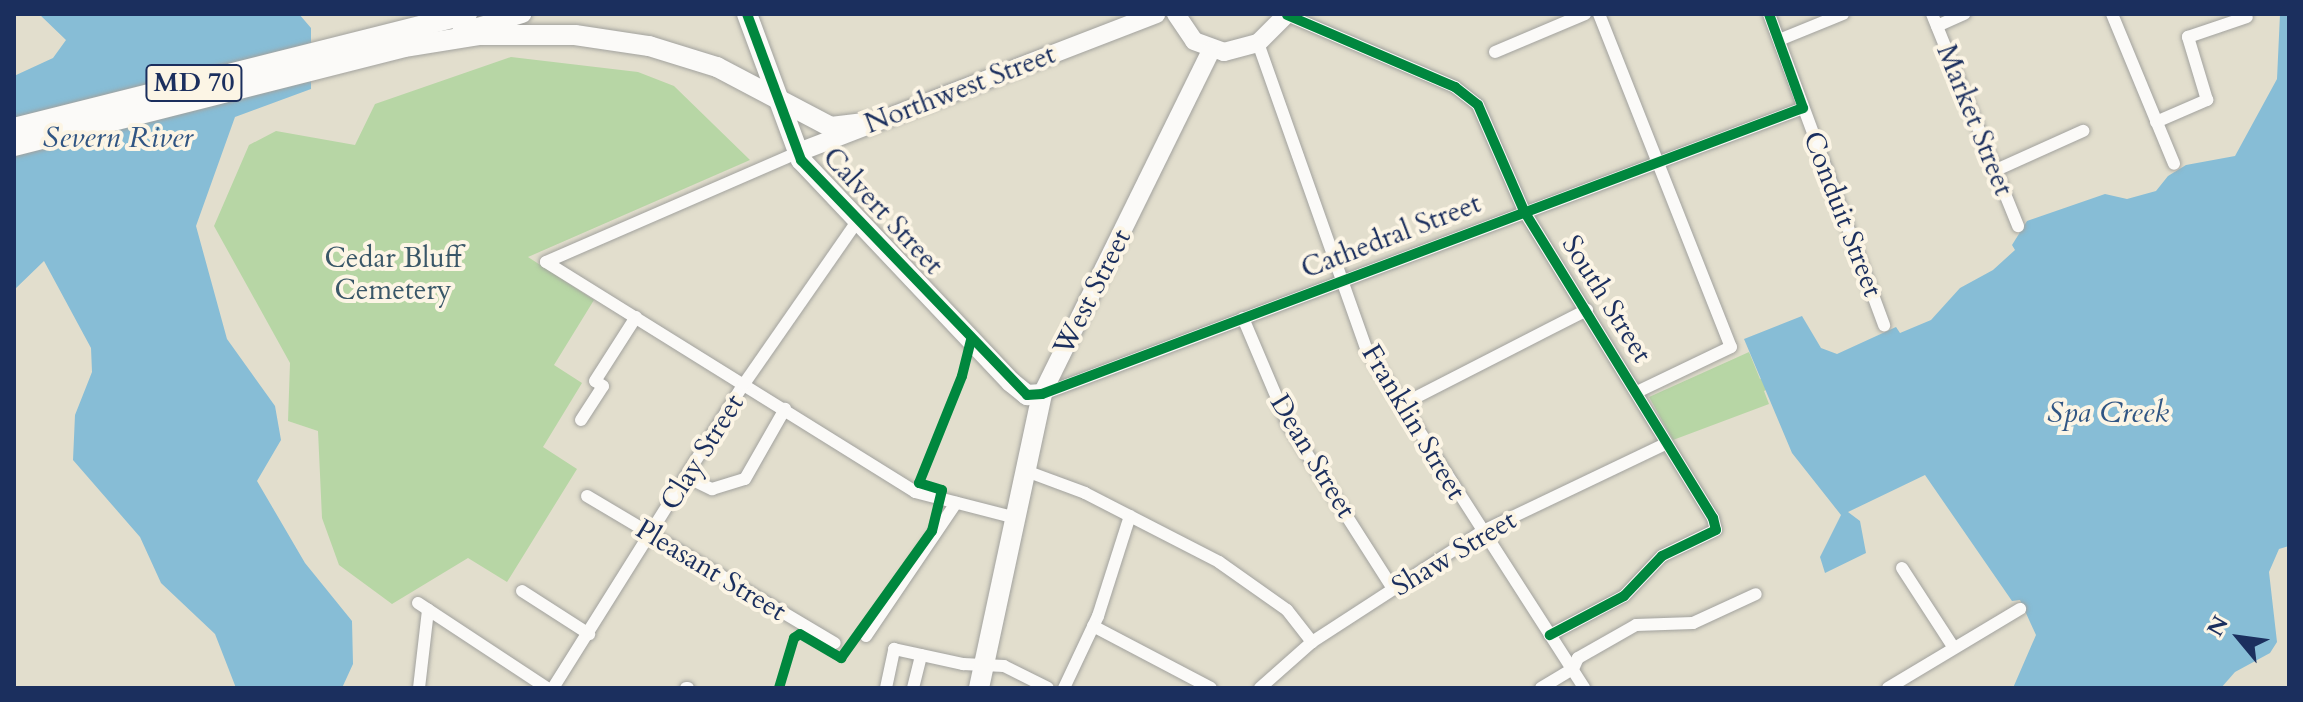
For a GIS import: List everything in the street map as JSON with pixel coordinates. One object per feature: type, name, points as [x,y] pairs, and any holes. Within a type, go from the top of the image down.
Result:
[{"type":"main road","name":"MD 70","points":[[14,146],[376,46],[467,14]]},
{"type":"main road","name":"MD 70","points":[[14,128],[376,46],[428,41],[522,14]]},
{"type":"main road","name":"Calvert Street","points":[[747,14],[799,152],[858,220],[1016,387],[1027,395],[1042,394]]},
{"type":"main road","name":"Northwest Street","points":[[799,152],[1156,14]]},
{"type":"main road","points":[[1176,14],[1189,36],[1211,50],[1235,51],[1258,43],[1287,14]]},
{"type":"main road","points":[[428,41],[546,33],[601,37],[705,63],[831,127],[871,122]]},
{"type":"main road","name":"West Street","points":[[979,688],[1042,394],[1211,50]]},
{"type":"street","name":"South Street","points":[[1287,14],[1469,95],[1485,118],[1524,211],[1637,392],[1716,530],[1662,556],[1624,596],[1550,635]]},
{"type":"street","points":[[1495,52],[1585,14]]},
{"type":"street","points":[[1599,14],[1731,347],[1637,392]]},
{"type":"street","name":"Conduit Street","points":[[1769,14],[1884,325]]},
{"type":"street","points":[[1779,40],[1843,14]]},
{"type":"street","points":[[1934,20],[1964,14]]},
{"type":"street","points":[[2112,14],[2174,164]]},
{"type":"street","points":[[2156,122],[2207,100],[2188,37],[2247,17]]},
{"type":"street","name":"Market Street","points":[[1934,20],[2018,226]]},
{"type":"street","name":"Franklin Street","points":[[1258,43],[1340,282],[1366,348],[1584,688]]},
{"type":"street","name":"Cathedral Street","points":[[1042,394],[1656,160],[1803,108]]},
{"type":"street","points":[[1994,171],[2083,131]]},
{"type":"street","name":"Northwest Street","points":[[636,317],[546,262],[799,152]]},
{"type":"street","name":"Clay Street","points":[[550,688],[589,634],[744,384],[858,220]]},
{"type":"street","points":[[1401,405],[1587,310]]},
{"type":"street","points":[[581,420],[603,386],[595,381],[636,317],[915,492],[1016,518]]},
{"type":"street","name":"Dean Street","points":[[1243,318],[1288,424],[1393,589]]},
{"type":"street","points":[[687,477],[712,489],[745,479],[785,409]]},
{"type":"street","name":"Shaw Street","points":[[1260,688],[1312,642],[1483,531],[1665,444]]},
{"type":"street","points":[[1026,471],[1130,516],[1230,570],[1287,610],[1312,642]]},
{"type":"street","name":"Pleasant Street","points":[[587,496],[835,643]]},
{"type":"street","points":[[866,636],[956,503]]},
{"type":"street","points":[[1064,688],[1093,626],[1130,516]]},
{"type":"street","points":[[1902,568],[1954,648]]},
{"type":"street","points":[[522,591],[589,634]]},
{"type":"street","points":[[1541,688],[1573,669],[1578,658],[1636,625],[1693,623],[1756,594]]},
{"type":"street","points":[[419,688],[423,607],[550,688]]},
{"type":"street","points":[[1888,688],[2020,609]]},
{"type":"street","points":[[1093,626],[1211,688]]},
{"type":"street","points":[[886,688],[894,649],[1004,666],[1048,688]]},
{"type":"street","points":[[913,688],[921,655]]},
{"type":"green space","name":"Cedar Bluff Cemetery","points":[[511,57],[638,72],[674,86],[750,160],[528,257],[594,300],[554,365],[582,383],[543,447],[577,469],[507,582],[468,558],[392,604],[339,565],[322,518],[318,431],[288,421],[290,363],[214,226],[249,145],[276,131],[355,145],[375,104]]},
{"type":"green space","points":[[1749,352],[1760,379],[1766,378],[1770,388],[1764,391],[1769,404],[1673,440],[1649,397]]},
{"type":"water","name":"Severn River","points":[[39,14],[299,14],[311,28],[311,89],[235,117],[196,226],[227,339],[275,406],[281,440],[257,481],[305,563],[352,621],[353,664],[342,688],[236,688],[215,634],[161,583],[140,537],[73,460],[75,415],[92,372],[91,348],[44,261],[14,290],[14,76],[53,58],[66,40]]},
{"type":"water","name":"Spa Creek","points":[[2280,14],[2289,14],[2289,546],[2279,549],[2269,572],[2277,642],[2270,653],[2235,672],[2221,688],[2013,688],[2036,635],[2020,600],[2012,601],[1925,475],[1848,512],[1860,521],[1866,553],[1825,573],[1820,557],[1841,515],[1792,453],[1744,339],[1802,316],[1821,348],[1837,354],[1896,327],[1900,333],[1931,320],[1960,288],[1993,270],[2015,250],[2012,245],[2027,221],[2105,194],[2127,199],[2156,191],[2168,176],[2186,165],[2235,156],[2277,79]]},
{"type":"cycle path","points":[[747,14],[801,160],[1027,395],[1042,394],[1803,108],[1769,14]]},
{"type":"cycle path","points":[[1287,15],[1455,87],[1478,105],[1524,211],[1713,518],[1716,530],[1662,556],[1624,596],[1550,635]]},
{"type":"cycle path","points":[[779,688],[794,638],[800,634],[841,658],[932,531],[942,490],[919,483],[962,376],[971,339]]}]
